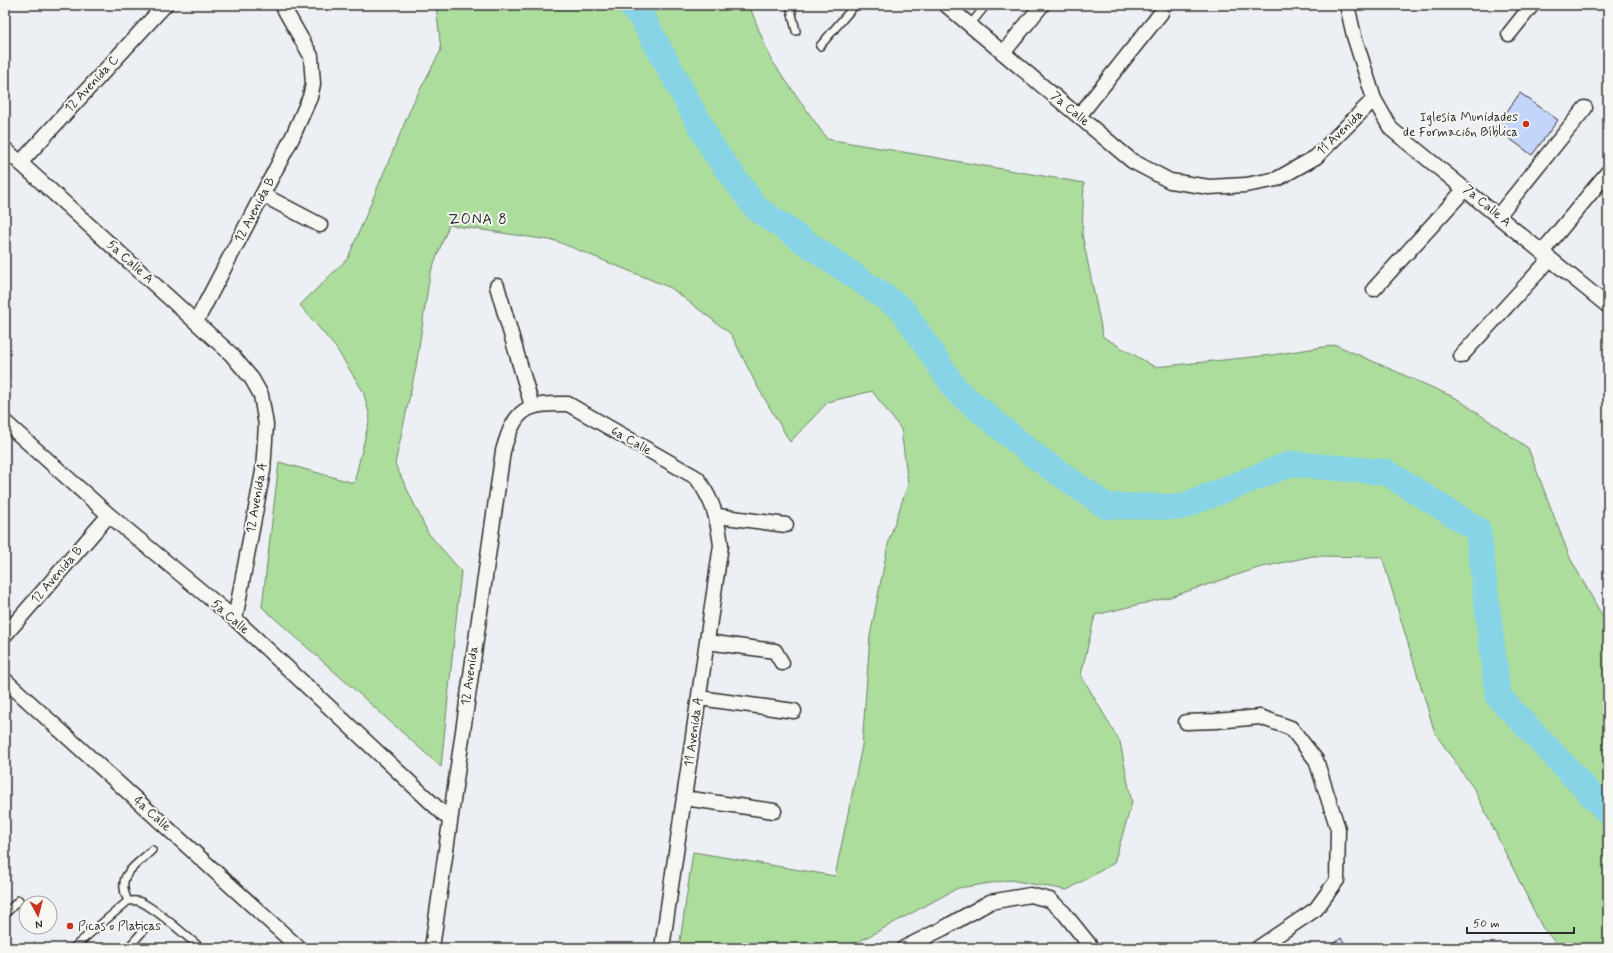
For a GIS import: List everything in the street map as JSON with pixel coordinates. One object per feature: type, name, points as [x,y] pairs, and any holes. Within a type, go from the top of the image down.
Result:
[{"type":"street","name":"12 Avenida C","points":[[20,163],[165,5]]},
{"type":"street","name":"12 Avenida B","points":[[196,322],[292,138],[310,97],[313,84],[311,56],[282,5]]},
{"type":"street","name":"7a Calle","points":[[946,5],[1132,161],[1170,181],[1209,187]]},
{"type":"street","points":[[1003,53],[1042,5]]},
{"type":"street","name":"11 Avenida","points":[[1209,187],[1246,185],[1277,178],[1316,157],[1374,99],[1354,36],[1347,5]]},
{"type":"street","points":[[1509,34],[1532,5]]},
{"type":"street","points":[[1079,116],[1161,13]]},
{"type":"street","name":"7a Calle A","points":[[1374,99],[1391,129],[1608,306]]},
{"type":"street","points":[[1498,216],[1584,108]]},
{"type":"street","name":"5a Calle A","points":[[5,149],[231,354],[252,379]]},
{"type":"street","points":[[1461,356],[1546,256],[1608,172]]},
{"type":"street","points":[[1374,289],[1465,189]]},
{"type":"street","points":[[263,195],[320,225]]},
{"type":"street","points":[[497,286],[528,408]]},
{"type":"street","name":"12 Avenida A","points":[[235,619],[263,463],[266,425],[261,395],[252,379]]},
{"type":"street","name":"6a Calle","points":[[528,408],[544,404],[568,404],[697,478],[708,494],[718,516]]},
{"type":"street","name":"12 Avenida","points":[[432,948],[449,819],[503,451],[509,429],[528,408]]},
{"type":"street","name":"5a Calle","points":[[5,422],[109,515],[235,619],[449,819]]},
{"type":"street","name":"12 Avenida B","points":[[5,635],[109,515]]},
{"type":"street","points":[[718,516],[786,525]]},
{"type":"street","name":"11 Avenida A","points":[[662,948],[721,545],[718,516]]},
{"type":"street","points":[[707,642],[775,651],[782,663]]},
{"type":"street","name":"4a Calle","points":[[5,680],[300,948]]},
{"type":"street","points":[[698,698],[794,712]]},
{"type":"street","points":[[1186,722],[1216,722],[1260,717],[1291,728],[1316,760],[1338,829],[1337,880],[1316,909],[1258,948]]},
{"type":"street","points":[[684,798],[774,811]]},
{"type":"street","points":[[904,948],[944,928],[990,902],[1030,894],[1050,900],[1064,913],[1092,948]]},
{"type":"lane","points":[[790,5],[796,31]]},
{"type":"lane","points":[[820,46],[854,5]]},
{"type":"lane","points":[[970,25],[986,5]]},
{"type":"lane","points":[[128,901],[122,885],[124,877],[152,850]]},
{"type":"lane","points":[[5,914],[18,901]]},
{"type":"lane","points":[[73,948],[128,901],[140,902],[201,948]]},
{"type":"lane","points":[[128,948],[143,931]]},
{"type":"green space","points":[[436,5],[749,5],[770,58],[827,139],[1084,183],[1082,234],[1103,337],[1155,367],[1272,355],[1336,345],[1456,398],[1528,448],[1570,558],[1608,626],[1608,948],[1560,948],[1542,927],[1474,789],[1435,733],[1382,557],[1313,556],[1258,568],[1170,597],[1095,615],[1081,675],[1120,742],[1132,803],[1114,863],[1067,890],[1010,880],[958,888],[860,941],[855,948],[679,948],[693,852],[835,876],[862,746],[870,636],[889,540],[908,484],[901,429],[872,391],[828,402],[790,442],[756,384],[731,334],[671,288],[556,241],[449,225],[430,274],[416,367],[395,464],[428,533],[461,571],[441,767],[262,607],[279,462],[354,483],[370,417],[363,391],[336,348],[300,305],[348,258],[413,103],[441,50]]},
{"type":"building","name":"Iglesia Munidades de Formación Bíblica","points":[[1520,93],[1558,120],[1532,155],[1495,128]]},
{"type":"building","points":[[1341,938],[1349,948],[1329,948]]},
{"type":"waterway","points":[[630,5],[643,19],[713,149],[756,208],[902,309],[957,391],[1035,456],[1106,506],[1181,507],[1290,464],[1386,472],[1478,530],[1498,696],[1608,812]]},
{"type":"place","name":"Iglesia Munidades de Formación Bíblica","points":[[1526,124]]},
{"type":"place","name":"Picas o Platicas","points":[[70,926]]},
{"type":"district","name":"ZONA 8","points":[[478,220]]}]
